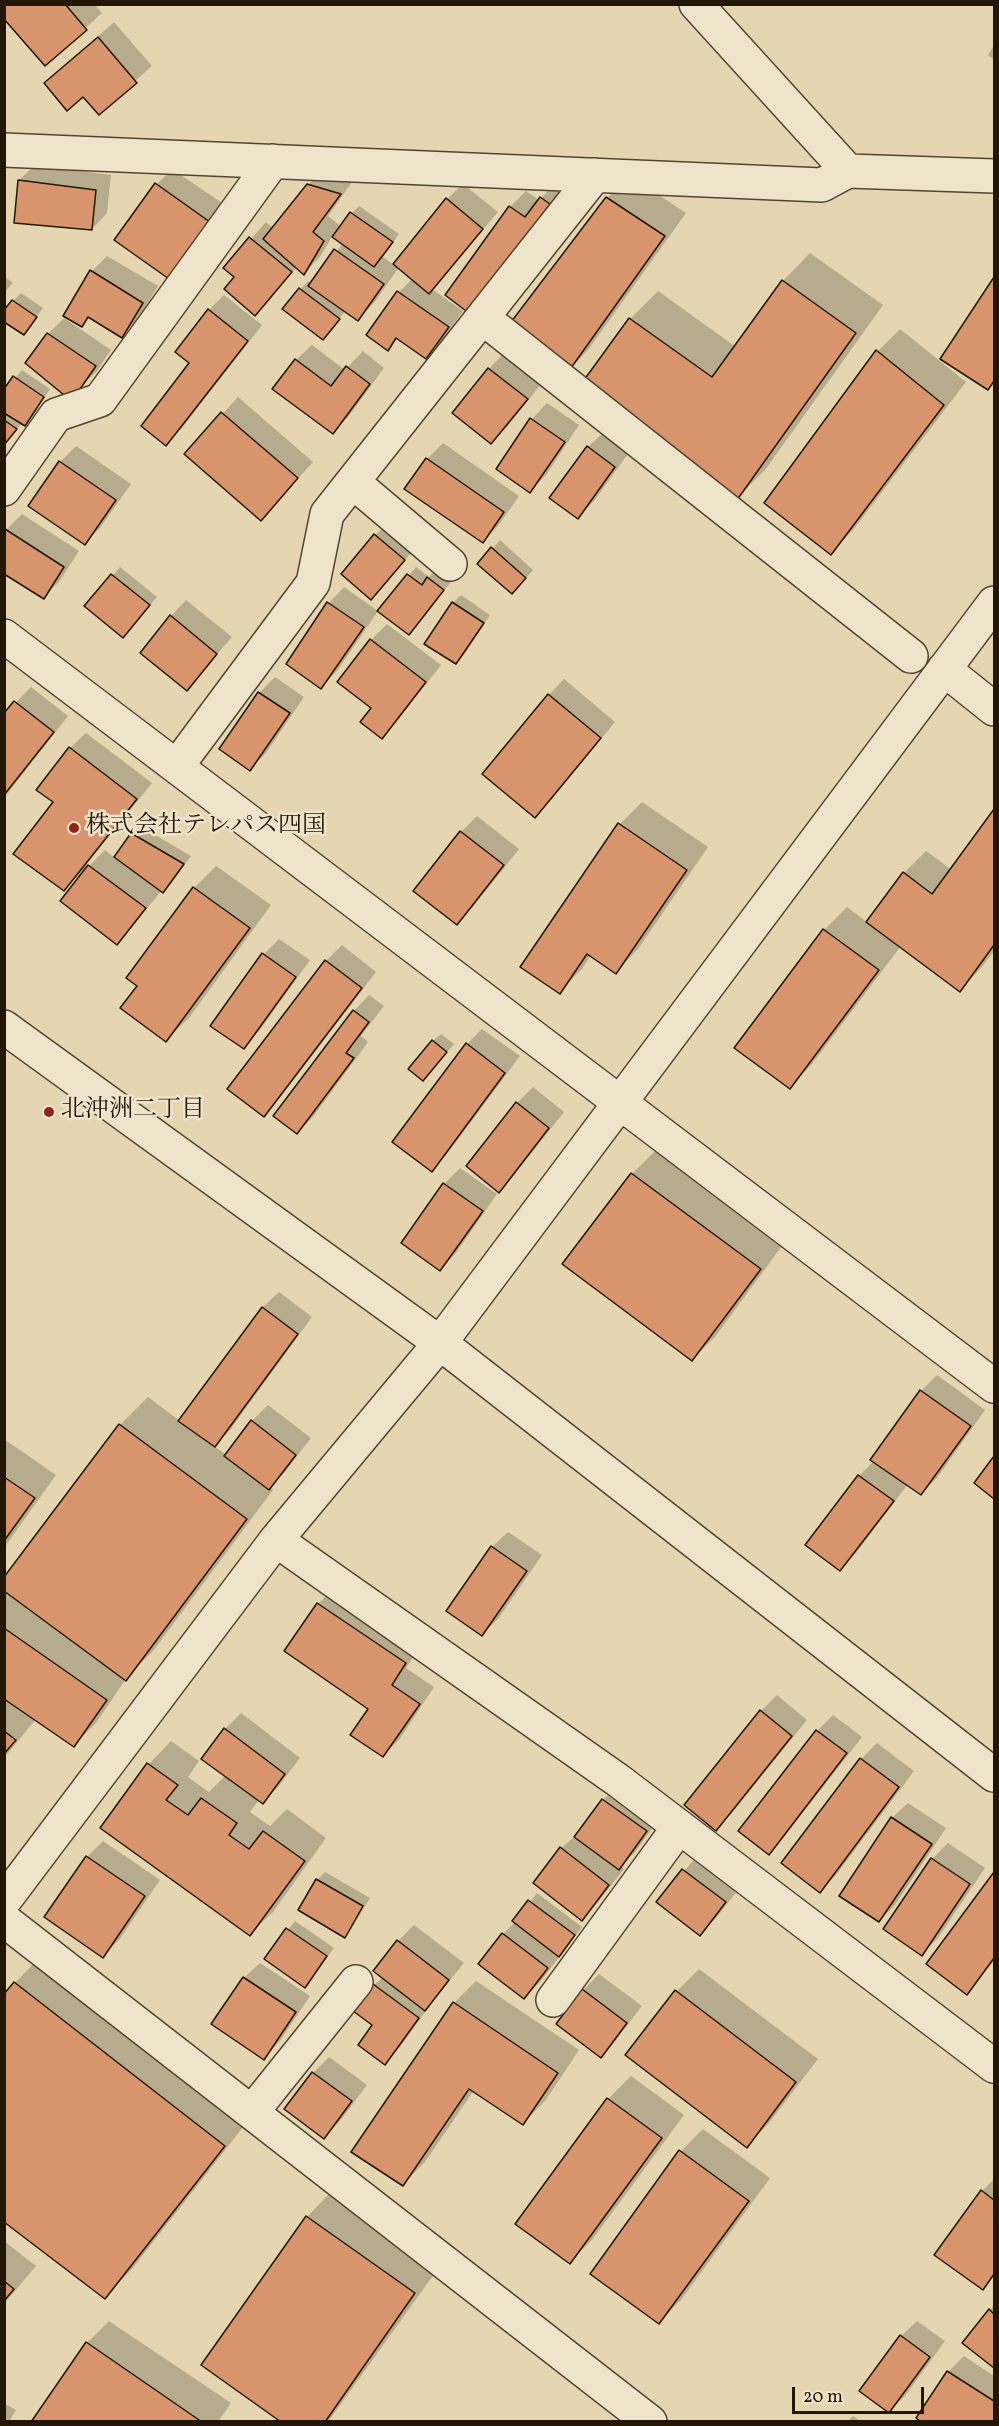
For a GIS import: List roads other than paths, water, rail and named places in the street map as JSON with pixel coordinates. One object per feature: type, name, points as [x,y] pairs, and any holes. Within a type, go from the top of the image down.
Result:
[{"type":"street","points":[[696,4],[848,171]]},
{"type":"street","points":[[4,150],[822,185],[848,171],[994,176]]},
{"type":"street","points":[[4,489],[56,415],[100,400],[273,161]]},
{"type":"street","points":[[177,766],[313,583],[327,514],[595,175]]},
{"type":"street","points":[[483,318],[911,656]]},
{"type":"street","points":[[353,482],[450,564]]},
{"type":"street","points":[[4,1901],[276,1539],[440,1343],[623,1105],[994,603]]},
{"type":"street","points":[[4,636],[994,1386]]},
{"type":"street","points":[[944,669],[994,709]]},
{"type":"street","points":[[4,1027],[440,1343],[994,1775]]},
{"type":"street","points":[[276,1539],[619,1781],[994,2066]]},
{"type":"street","points":[[553,2000],[679,1827]]},
{"type":"street","points":[[4,1920],[650,2421]]},
{"type":"street","points":[[252,2112],[356,1982]]},
{"type":"place","name":"株式会社テレパス四国","points":[[74,828]]},
{"type":"place","name":"北沖洲二丁目","points":[[49,1112]]}]
